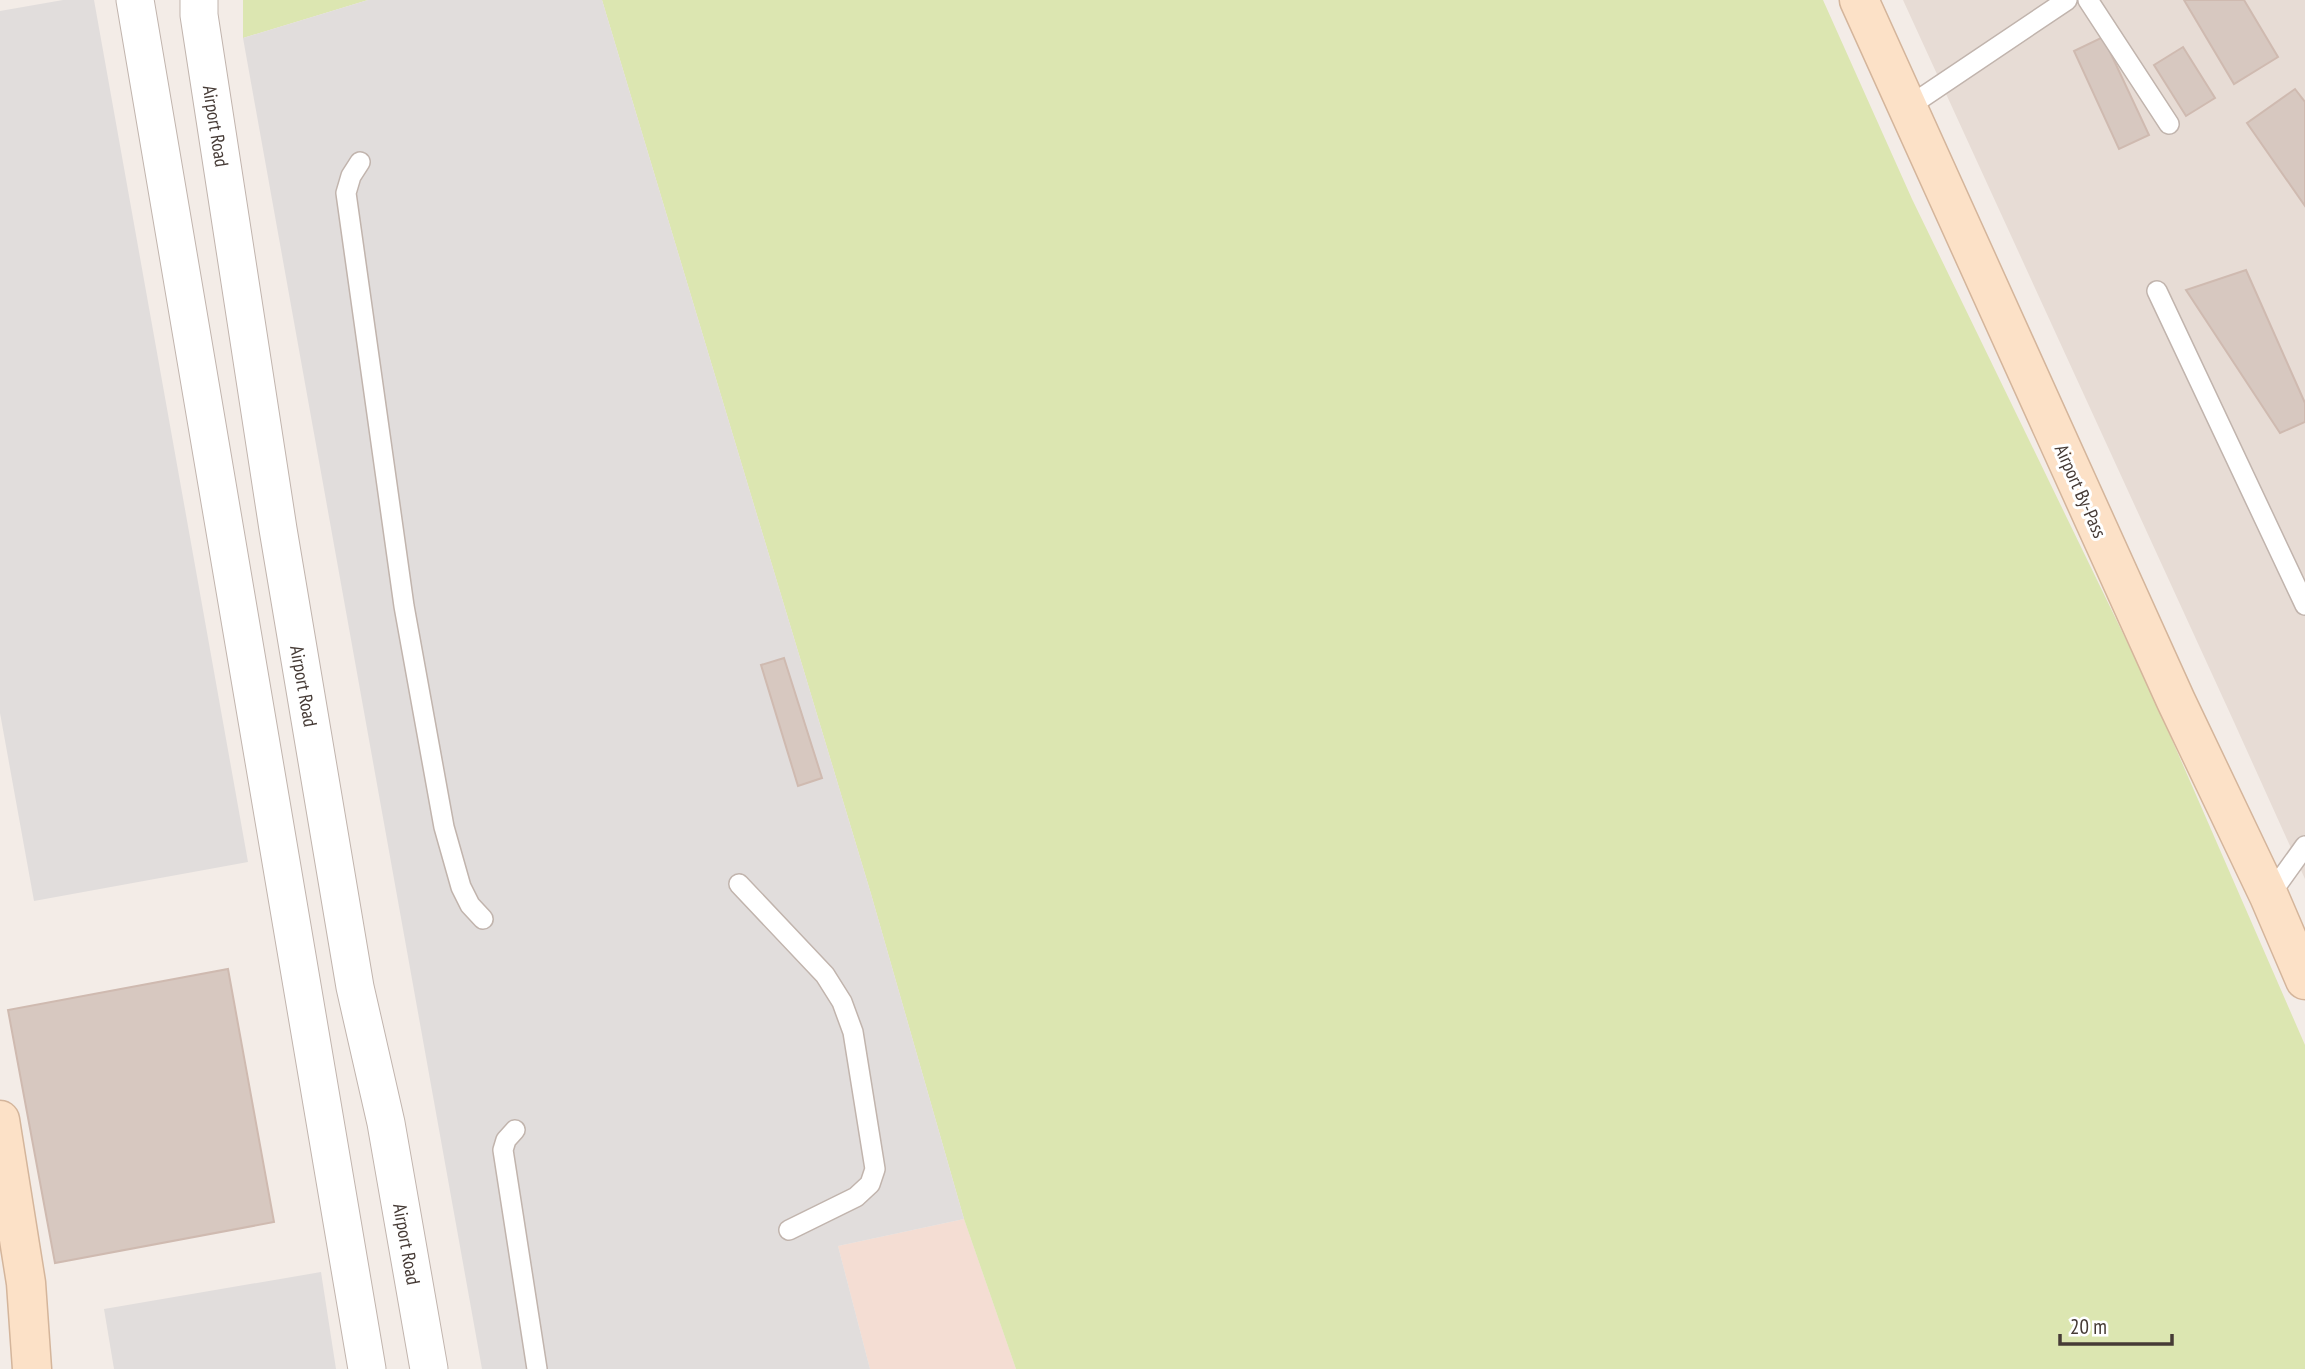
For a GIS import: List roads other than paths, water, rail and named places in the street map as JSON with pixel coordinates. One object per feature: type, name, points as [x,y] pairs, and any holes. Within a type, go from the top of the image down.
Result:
[{"type":"main road","name":"Airport By-Pass","points":[[1859,0],[2176,701],[2269,895],[2305,980]]},
{"type":"main road","points":[[0,1120],[26,1283],[32,1369]]},
{"type":"street","points":[[135,0],[368,1369]]},
{"type":"street","name":"Airport Road","points":[[199,0],[201,29],[278,529],[341,907],[355,988],[386,1123],[429,1369]]},
{"type":"lane","points":[[1908,107],[2067,0]]},
{"type":"lane","points":[[2088,0],[2169,124]]},
{"type":"lane","points":[[360,162],[351,176],[346,193],[404,606],[444,827],[461,887],[470,905],[483,919]]},
{"type":"lane","points":[[2157,291],[2305,605]]},
{"type":"lane","points":[[2269,895],[2305,846]]},
{"type":"lane","points":[[739,884],[825,975],[842,1002],[853,1032],[875,1169],[870,1184],[856,1197],[789,1230]]},
{"type":"lane","points":[[515,1130],[506,1140],[503,1150],[537,1369]]}]
